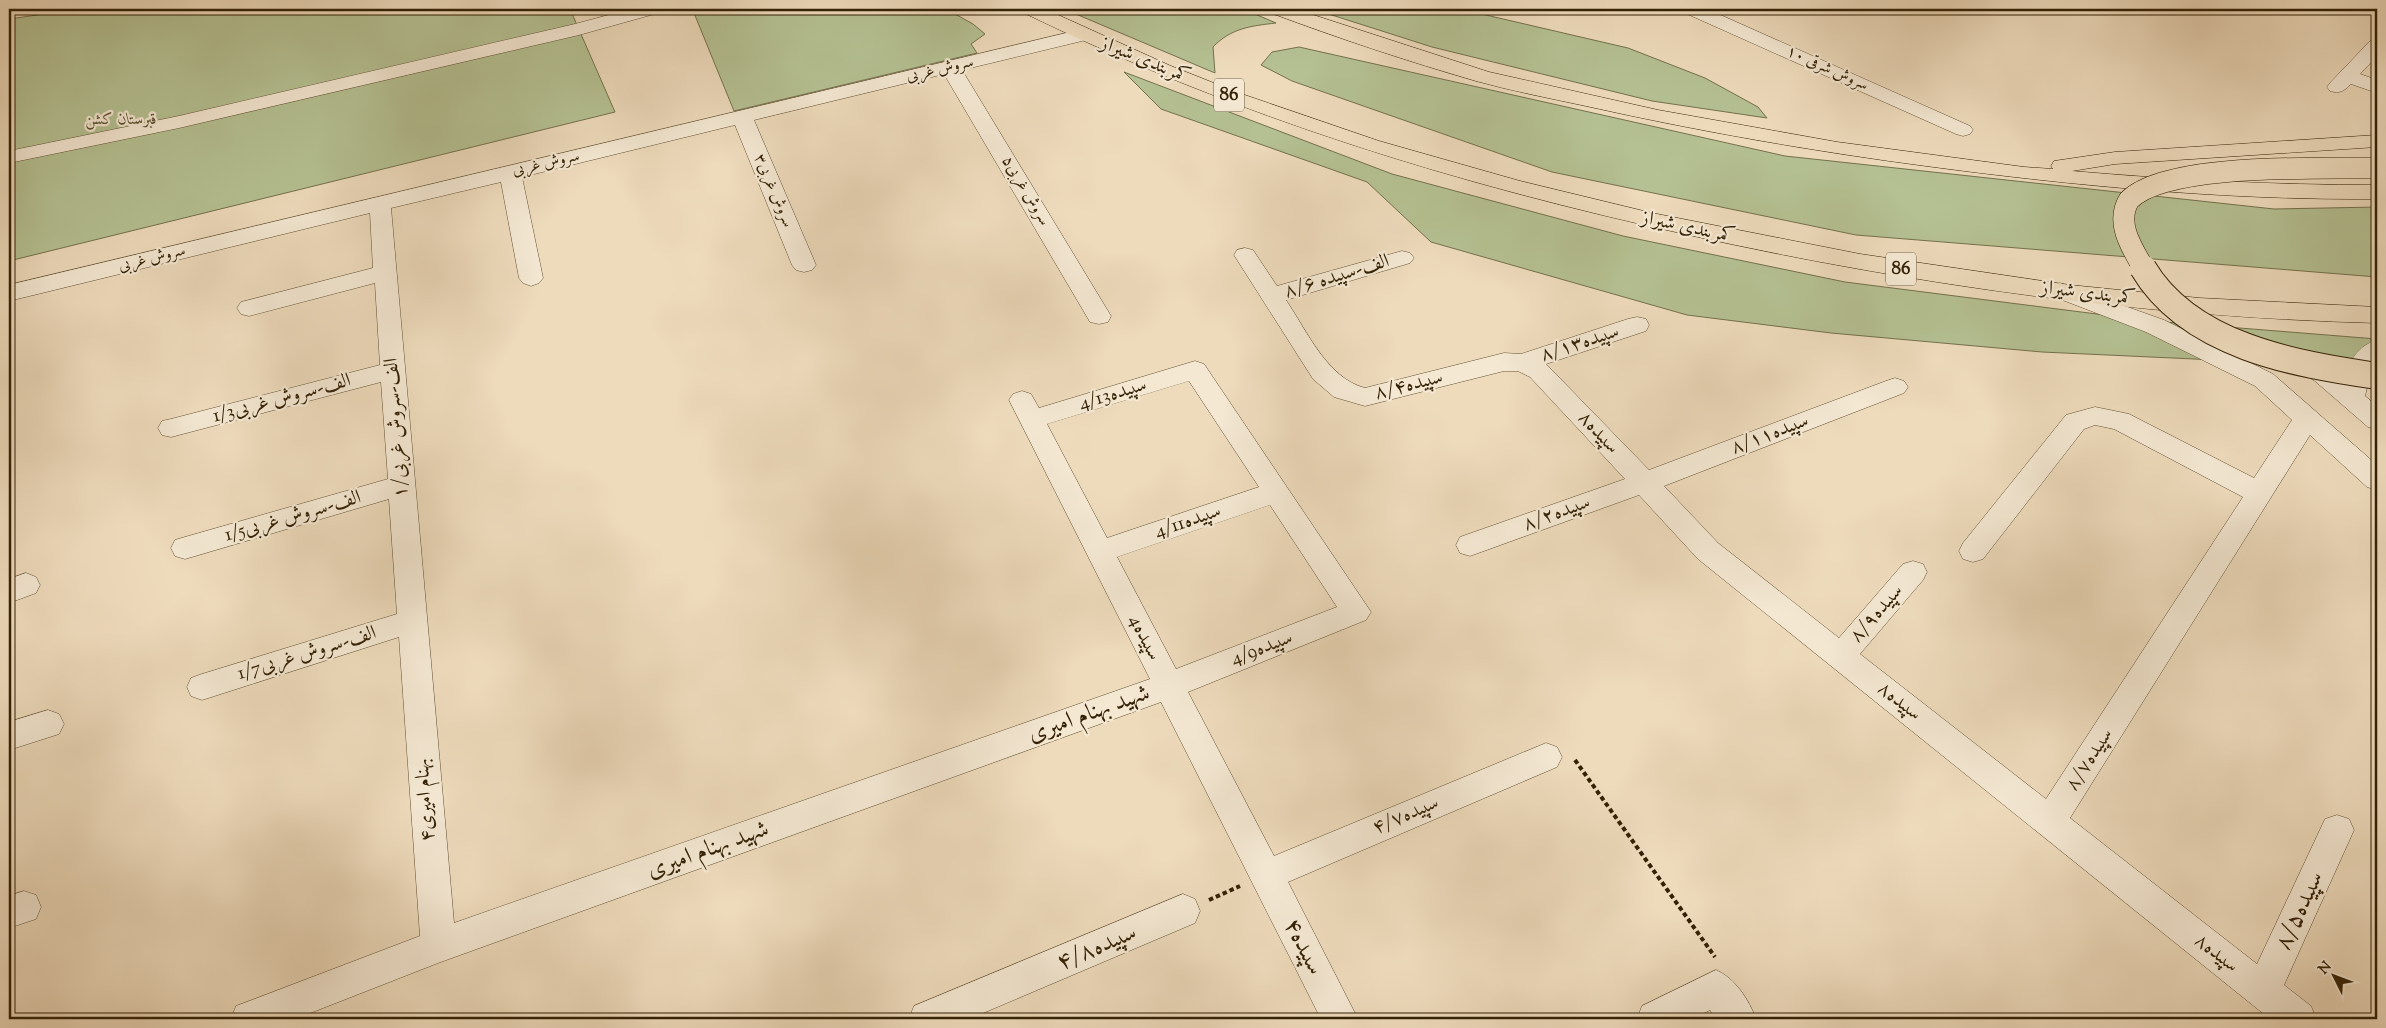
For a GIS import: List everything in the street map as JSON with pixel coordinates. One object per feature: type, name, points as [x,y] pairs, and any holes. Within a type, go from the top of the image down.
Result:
[{"type":"highway","name":"کمربندی شیراز","points":[[1031,9],[1083,35],[1275,113],[1434,165],[1525,190],[1652,221],[1865,264],[2058,291],[2144,301],[2377,315]]},
{"type":"highway","points":[[1278,9],[1318,24],[1484,77],[1658,116],[1837,148],[2024,173],[2169,186],[2305,192],[2377,192]]},
{"type":"highway","points":[[2024,173],[2115,158],[2377,141]]},
{"type":"highway","points":[[2377,168],[2274,170],[2185,178],[2158,183],[2134,195],[2122,213],[2125,233],[2140,262],[2162,295],[2189,319],[2234,340],[2278,356],[2335,371],[2377,376]]},
{"type":"street","points":[[9,157],[179,122],[579,29],[651,9]]},
{"type":"street","name":"سروش شرقی ۱۰","points":[[1692,9],[1963,130]]},
{"type":"street","name":"سروش غربی","points":[[9,294],[1083,35]]},
{"type":"street","points":[[2377,45],[2343,81],[2377,87]]},
{"type":"street","name":"سروش غربی۵","points":[[950,67],[1099,316]]},
{"type":"street","name":"سروش غربی۳","points":[[742,117],[804,265]]},
{"type":"street","points":[[510,172],[531,278]]},
{"type":"street","name":"۱/الف-سروش غربی","points":[[380,203],[415,653]]},
{"type":"street","name":"سپیده۸/۴","points":[[1245,256],[1322,373],[1343,391],[1365,397],[1504,362],[1522,363]]},
{"type":"street","name":"۸/۶ الف-سپیده","points":[[1272,296],[1402,258]]},
{"type":"street","points":[[248,308],[385,273]]},
{"type":"street","points":[[2058,291],[2155,326],[2264,380],[2377,480]]},
{"type":"street","name":"سپیده۸/۱۳","points":[[1522,363],[1637,325]]},
{"type":"street","points":[[2352,399],[2355,378],[2368,353],[2377,348]]},
{"type":"street","points":[[2264,380],[2257,365],[2270,356],[2292,357],[2310,364],[2377,420]]},
{"type":"street","name":"سپیده۸","points":[[1522,363],[1539,370],[1708,551],[2298,1019]]},
{"type":"street","name":"1/3الف-سروش غربی","points":[[170,428],[393,370]]},
{"type":"street","name":"4/13سپیده","points":[[1027,410],[1195,370],[1276,492]]},
{"type":"street","name":"سپیده۸/۱۱","points":[[1644,483],[1895,387]]},
{"type":"street","name":"4سپیده","points":[[1027,410],[1266,875]]},
{"type":"street","points":[[1972,551],[2075,422],[2095,416],[2120,420],[2259,494]]},
{"type":"street","name":"سپیده۸/۷","points":[[2050,822],[2307,418]]},
{"type":"street","name":"سپیده۸/۲","points":[[1470,545],[1644,483]]},
{"type":"street","name":"1/5الف-سروش غربی","points":[[185,548],[402,485]]},
{"type":"street","name":"4/11سپیده","points":[[1100,552],[1276,492]]},
{"type":"street","name":"4/9سپیده","points":[[1168,686],[1356,612],[1276,492]]},
{"type":"street","name":"سپیده۸/۹","points":[[1841,656],[1914,572]]},
{"type":"street","name":"1/7الف-سروش غربی","points":[[202,687],[412,621]]},
{"type":"street","name":"بهنام امیری۴","points":[[415,653],[438,946]]},
{"type":"street","name":"شهید بهنام امیری","points":[[249,1019],[438,946],[1168,686]]},
{"type":"street","points":[[9,736],[48,724]]},
{"type":"street","name":"سپیده۴/۷","points":[[1266,875],[1546,757]]},
{"type":"street","name":"سپیده۸/۵","points":[[2263,991],[2337,830]]},
{"type":"street","name":"سپیده۴","points":[[1266,875],[1340,1019]]},
{"type":"street","name":"سپیده۴/۸","points":[[927,1019],[1183,911]]},
{"type":"street","points":[[1655,1019],[1716,988],[1738,1019]]},
{"type":"path","points":[[1546,757],[1567,749],[1732,981],[1716,988]]},
{"type":"path","points":[[1183,911],[1266,875]]},
{"type":"green space","name":"قبرستان کشن","points":[[79,9],[570,9],[615,112],[9,261],[9,19]]},
{"type":"green space","points":[[707,9],[946,9],[973,24],[985,34],[971,44],[977,53],[734,111],[694,13]]},
{"type":"green space","points":[[1064,9],[1243,9],[1276,23],[1242,29],[1220,41],[1213,47],[1215,73]]},
{"type":"green space","points":[[1313,9],[1460,9],[1628,48],[1705,78],[1758,107],[1767,118],[1652,101],[1432,47]]},
{"type":"green space","points":[[1299,47],[1785,156],[2274,209],[2377,207],[2377,277],[1856,235],[1552,172],[1292,81],[1261,65],[1272,52]]},
{"type":"green space","points":[[1124,72],[1392,174],[1623,236],[1845,282],[2152,321],[2377,339],[2377,379],[2270,342],[2216,360],[2042,352],[1831,333],[1687,315],[1431,242],[1367,182],[1161,109]]}]
